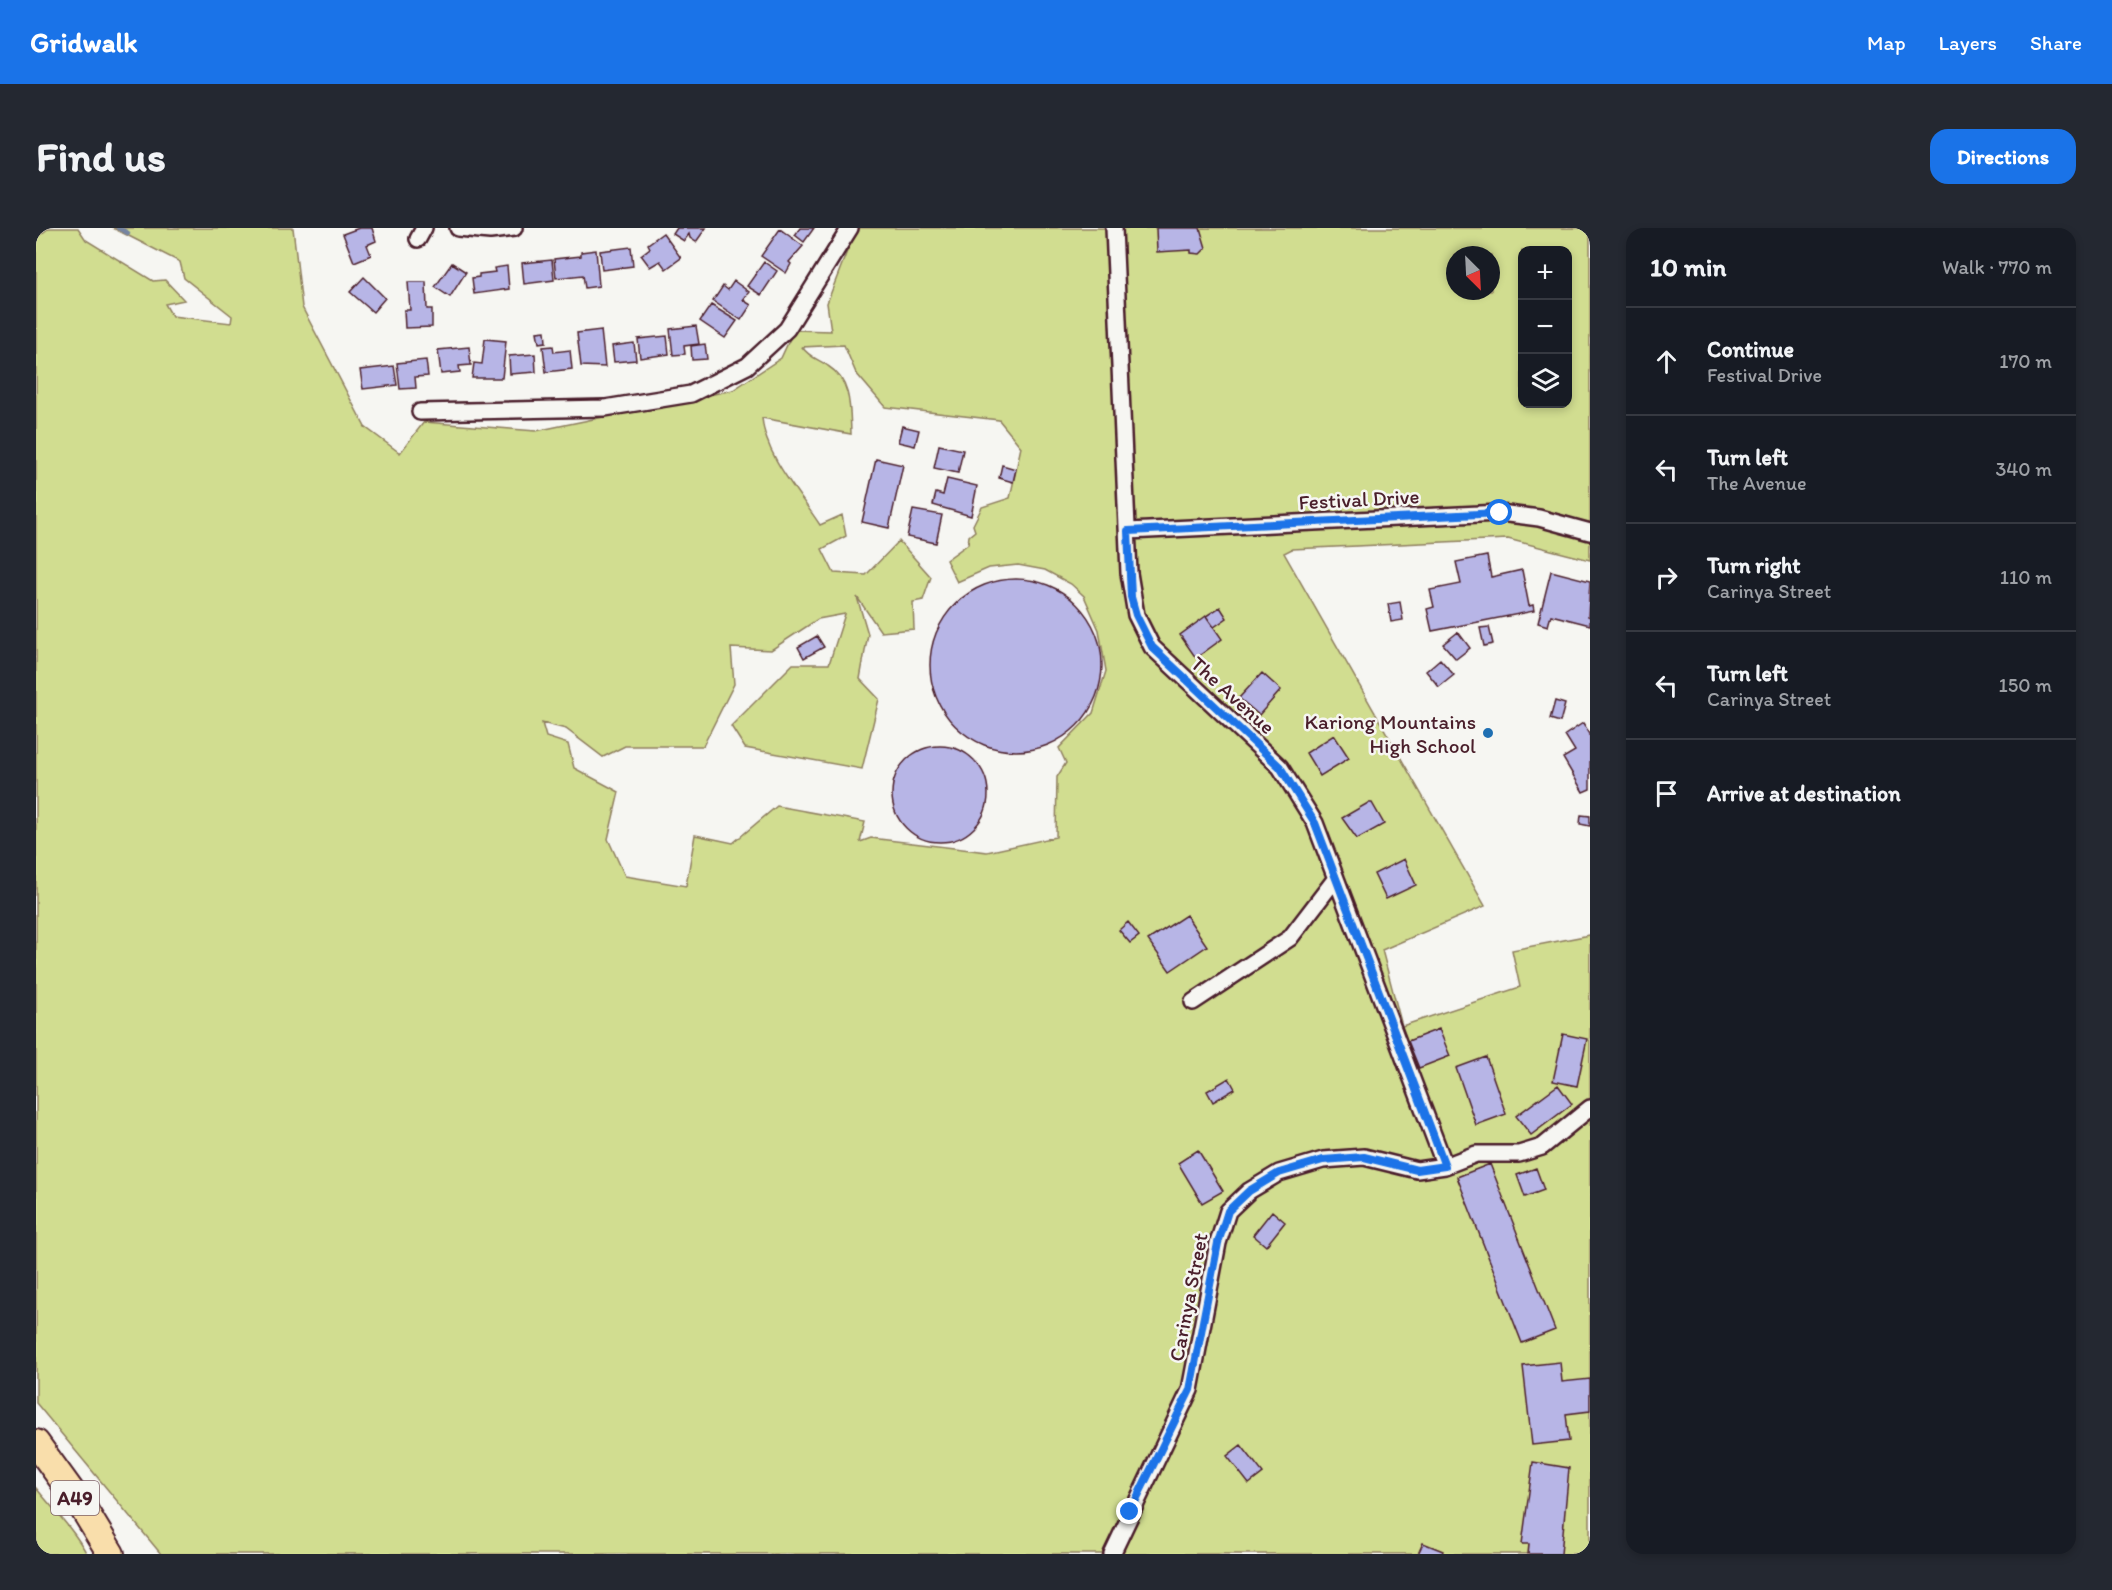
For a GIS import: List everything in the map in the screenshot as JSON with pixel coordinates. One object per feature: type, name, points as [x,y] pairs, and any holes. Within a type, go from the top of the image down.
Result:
[{"type":"highway","name":"A49","points":[[36,1443],[88,1515],[111,1554]]},
{"type":"street","points":[[458,228],[490,231],[514,228]]},
{"type":"street","points":[[420,412],[605,408],[691,394],[747,366],[787,329],[850,228]]},
{"type":"street","name":"The Avenue","points":[[1113,228],[1131,597],[1136,615],[1152,647],[1280,767],[1315,823],[1445,1166]]},
{"type":"street","name":"Festival Drive","points":[[1128,531],[1500,513],[1539,518],[1590,532]]},
{"type":"street","points":[[1193,1002],[1290,938],[1336,878]]},
{"type":"street","name":"Carinya Street","points":[[1112,1554],[1190,1390],[1218,1243],[1228,1211],[1249,1191],[1279,1173],[1323,1160],[1364,1157],[1417,1170],[1445,1166],[1476,1154],[1519,1154],[1542,1147],[1590,1108]]},
{"type":"green space","points":[[49,228],[78,228],[86,240],[153,281],[165,280],[184,300],[165,304],[172,316],[231,323],[232,316],[184,278],[180,262],[113,228],[293,228],[302,307],[365,427],[400,453],[424,422],[536,431],[733,390],[781,358],[794,330],[831,331],[827,303],[856,228],[1590,228],[1590,560],[1508,539],[1292,549],[1284,553],[1485,906],[1382,950],[1402,1026],[1520,987],[1512,950],[1590,935],[1590,1554],[161,1554],[36,1403],[36,238]],"holes":[[[844,345],[856,373],[885,407],[999,420],[1021,447],[1010,498],[982,507],[973,525],[975,531],[969,536],[968,544],[946,560],[957,582],[989,568],[1018,565],[1045,570],[1071,584],[1084,596],[1099,630],[1106,671],[1093,713],[1059,748],[1066,763],[1057,777],[1056,837],[987,852],[871,838],[860,842],[865,822],[777,806],[733,843],[695,835],[686,886],[625,876],[608,839],[619,792],[574,768],[568,744],[546,737],[542,723],[566,729],[603,757],[625,746],[703,746],[734,684],[731,648],[771,650],[818,619],[845,614],[829,664],[793,664],[731,726],[745,748],[862,769],[879,699],[860,679],[868,634],[857,597],[881,632],[914,629],[913,602],[923,600],[931,577],[899,541],[866,575],[834,573],[822,549],[846,536],[842,515],[820,525],[776,460],[762,418],[851,434],[848,396],[842,379],[802,347]]]},
{"type":"green space","points":[[36,1488],[69,1528],[87,1554],[36,1554]]},
{"type":"building","points":[[359,228],[372,228],[376,241],[367,245],[371,255],[354,262],[343,234]]},
{"type":"building","points":[[677,228],[706,228],[696,242],[690,238],[689,234],[684,241],[673,234]]},
{"type":"building","points":[[800,228],[814,228],[804,242],[795,235]]},
{"type":"building","points":[[1156,228],[1200,228],[1206,248],[1200,254],[1191,253],[1191,250],[1157,252]]},
{"type":"building","points":[[780,229],[803,246],[789,262],[791,264],[786,273],[761,256]]},
{"type":"building","points":[[663,233],[681,258],[666,269],[660,261],[650,267],[641,255],[650,248],[648,244]]},
{"type":"building","points":[[631,247],[633,266],[602,270],[600,251]]},
{"type":"building","points":[[596,250],[599,286],[585,288],[583,275],[556,278],[554,259],[581,256],[581,252]]},
{"type":"building","points":[[552,260],[554,280],[524,284],[522,263]]},
{"type":"building","points":[[764,262],[777,271],[761,295],[747,286]]},
{"type":"building","points":[[452,263],[466,272],[450,297],[435,287]]},
{"type":"building","points":[[507,266],[509,289],[474,294],[472,278],[479,277],[479,274],[495,272],[494,268]]},
{"type":"building","points":[[364,277],[385,298],[373,312],[350,292]]},
{"type":"building","points":[[734,281],[749,292],[743,300],[751,305],[741,320],[713,301],[723,286],[728,290]]},
{"type":"building","points":[[408,282],[426,282],[427,309],[432,309],[432,327],[405,328],[404,310],[410,310]]},
{"type":"building","points":[[711,305],[737,321],[725,338],[700,321]]},
{"type":"building","points":[[696,326],[699,344],[684,346],[685,354],[673,355],[670,329]]},
{"type":"building","points":[[601,330],[605,367],[581,366],[577,333]]},
{"type":"building","points":[[545,331],[546,342],[539,343],[537,332]]},
{"type":"building","points":[[667,336],[669,354],[640,358],[638,339]]},
{"type":"building","points":[[485,339],[506,341],[502,378],[472,378],[474,363],[482,364]]},
{"type":"building","points":[[634,343],[636,360],[614,362],[612,346]]},
{"type":"building","points":[[705,344],[707,359],[692,360],[691,346]]},
{"type":"building","points":[[553,346],[554,352],[570,350],[572,369],[546,372],[543,347]]},
{"type":"building","points":[[469,347],[471,365],[459,366],[460,372],[441,374],[438,350]]},
{"type":"building","points":[[535,354],[536,372],[510,374],[509,356]]},
{"type":"building","points":[[426,360],[428,376],[415,377],[416,388],[400,389],[397,363]]},
{"type":"building","points":[[394,366],[397,385],[363,389],[360,370]]},
{"type":"building","points":[[902,426],[919,430],[915,446],[898,442]]},
{"type":"building","points":[[939,445],[963,450],[958,473],[934,468]]},
{"type":"building","points":[[876,459],[903,465],[889,528],[862,522]]},
{"type":"building","points":[[1002,465],[1016,469],[1013,482],[999,478]]},
{"type":"building","points":[[947,479],[977,486],[971,516],[933,505],[936,493],[943,495]]},
{"type":"building","points":[[913,510],[942,515],[936,543],[907,537]]},
{"type":"building","points":[[1487,556],[1491,577],[1522,570],[1529,606],[1533,605],[1534,611],[1432,631],[1427,609],[1434,607],[1430,590],[1461,584],[1456,562]]},
{"type":"building","points":[[1551,571],[1590,581],[1588,616],[1590,625],[1551,615],[1548,626],[1538,623]]},
{"type":"building","points":[[1016,579],[1049,586],[1077,604],[1095,632],[1102,665],[1095,698],[1077,726],[1049,744],[1016,751],[983,744],[955,726],[937,698],[930,665],[937,632],[955,604],[983,586]]},
{"type":"building","points":[[1400,602],[1403,620],[1391,622],[1388,604]]},
{"type":"building","points":[[1220,607],[1227,618],[1214,627],[1206,616]]},
{"type":"building","points":[[1206,616],[1222,639],[1196,658],[1180,635]]},
{"type":"building","points":[[1489,627],[1493,644],[1484,646],[1480,628]]},
{"type":"building","points":[[1458,632],[1470,648],[1456,659],[1443,644]]},
{"type":"building","points":[[817,636],[824,647],[804,658],[798,647]]},
{"type":"building","points":[[1440,659],[1454,675],[1439,687],[1426,671]]},
{"type":"building","points":[[1262,673],[1281,690],[1259,715],[1239,698]]},
{"type":"building","points":[[1555,701],[1565,704],[1560,722],[1550,719]]},
{"type":"building","points":[[1583,723],[1590,734],[1590,789],[1583,792],[1563,758],[1575,751],[1565,735]]},
{"type":"building","points":[[1334,735],[1349,758],[1320,776],[1306,753]]},
{"type":"building","points":[[940,746],[958,749],[974,760],[985,776],[988,794],[985,812],[974,828],[958,839],[940,842],[922,839],[906,828],[895,812],[892,794],[895,776],[906,760],[922,749]]},
{"type":"building","points":[[1372,803],[1384,824],[1357,839],[1342,818]]},
{"type":"building","points":[[1581,815],[1590,816],[1590,826],[1580,824]]},
{"type":"building","points":[[1404,859],[1416,885],[1386,899],[1374,874]]},
{"type":"building","points":[[1186,915],[1207,946],[1170,971],[1148,940]]},
{"type":"building","points":[[1128,922],[1139,936],[1130,943],[1119,930]]},
{"type":"building","points":[[1439,1029],[1450,1056],[1419,1068],[1408,1041]]},
{"type":"building","points":[[1563,1034],[1587,1039],[1577,1086],[1553,1081]]},
{"type":"building","points":[[1486,1057],[1506,1114],[1476,1125],[1456,1068]]},
{"type":"building","points":[[1229,1078],[1235,1089],[1213,1102],[1207,1091]]},
{"type":"building","points":[[1558,1085],[1572,1104],[1531,1135],[1516,1116]]},
{"type":"building","points":[[1198,1150],[1223,1191],[1202,1203],[1178,1163]]},
{"type":"building","points":[[1490,1164],[1555,1330],[1522,1343],[1457,1177]]},
{"type":"building","points":[[1536,1168],[1544,1190],[1525,1197],[1517,1175]]},
{"type":"building","points":[[1272,1211],[1285,1222],[1266,1246],[1253,1235]]},
{"type":"building","points":[[1560,1362],[1562,1382],[1590,1379],[1590,1411],[1566,1414],[1569,1441],[1532,1445],[1523,1366]]},
{"type":"building","points":[[1241,1445],[1263,1473],[1249,1484],[1227,1456]]},
{"type":"building","points":[[1533,1462],[1569,1468],[1561,1554],[1528,1554],[1529,1544],[1522,1544]]},
{"type":"building","points":[[1423,1543],[1443,1551],[1442,1554],[1418,1554]]},
{"type":"waterway","points":[[118,228],[128,233]]},
{"type":"place","name":"Kariong Mountains High School","points":[[1488,733]]},
{"type":"route","points":[[1130,1512],[1190,1390],[1218,1243],[1228,1211],[1249,1191],[1279,1173],[1323,1160],[1364,1157],[1417,1170],[1445,1166],[1315,823],[1297,790],[1280,767],[1254,740],[1152,647],[1136,615],[1131,597],[1128,531],[1500,513]]}]
